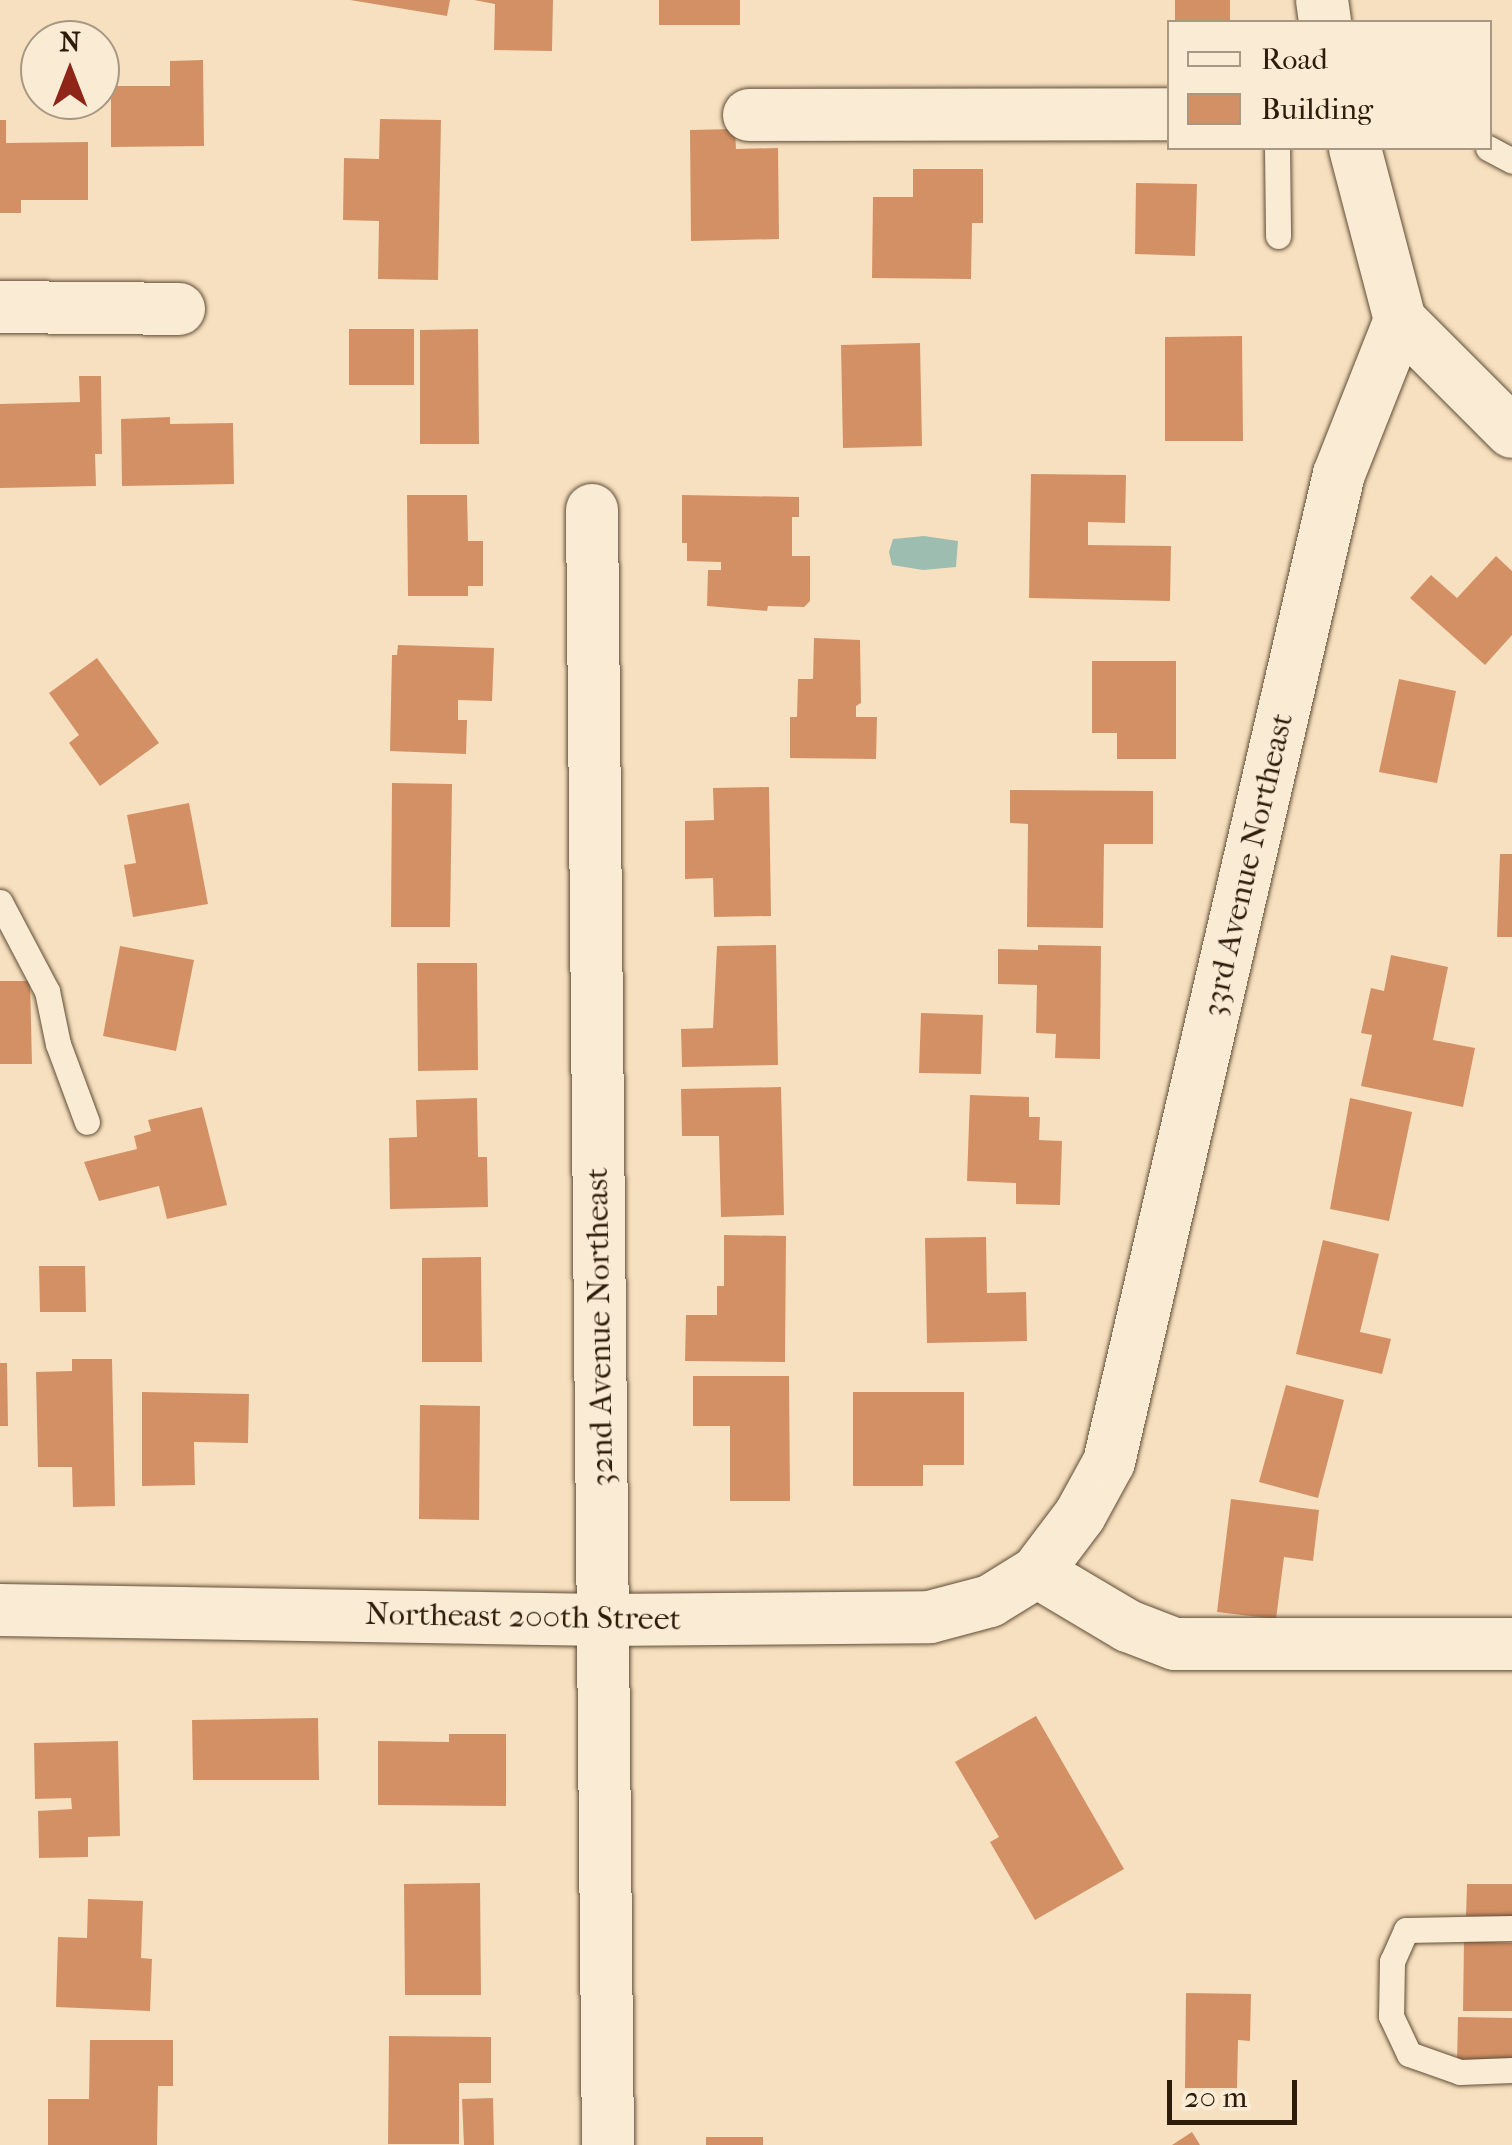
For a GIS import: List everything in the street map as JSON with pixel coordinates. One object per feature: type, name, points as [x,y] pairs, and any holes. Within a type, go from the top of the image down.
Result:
[{"type":"street","points":[[749,114],[1167,114]]},
{"type":"street","points":[[1356,150],[1400,320],[1512,432]]},
{"type":"street","points":[[0,307],[178,309]]},
{"type":"street","name":"33rd Avenue Northeast","points":[[1037,1572],[1080,1515],[1108,1462],[1339,474],[1400,320]]},
{"type":"street","name":"32nd Avenue Northeast","points":[[592,510],[608,2145]]},
{"type":"street","points":[[1037,1572],[1128,1626],[1175,1644],[1512,1644]]},
{"type":"street","name":"Northeast 200th Street","points":[[0,1610],[603,1620],[930,1617],[990,1601],[1037,1572]]},
{"type":"lane","points":[[1277,150],[1278,236]]},
{"type":"lane","points":[[0,902],[47,991],[58,1044],[87,1122]]},
{"type":"lane","points":[[1512,1928],[1406,1930],[1392,1961],[1391,2016],[1408,2054],[1460,2072],[1512,2070]]},
{"type":"shaded area","points":[[924,536],[958,541],[956,567],[923,570],[892,565],[889,552],[893,539]]},
{"type":"building","points":[[350,0],[450,0],[447,16]]},
{"type":"building","points":[[474,0],[553,0],[552,51],[494,50],[495,4]]},
{"type":"building","points":[[659,0],[740,0],[740,25],[659,25]]},
{"type":"building","points":[[1175,0],[1230,0],[1230,20],[1175,20]]},
{"type":"building","points":[[203,60],[204,146],[111,147],[111,120],[120,120],[120,86],[170,86],[170,61]]},
{"type":"building","points":[[380,119],[441,120],[438,280],[378,279],[379,221],[343,220],[344,158],[379,159]]},
{"type":"building","points":[[0,120],[6,120],[6,143],[88,142],[88,200],[21,200],[21,213],[0,213]]},
{"type":"building","points":[[735,129],[736,149],[778,148],[779,239],[691,241],[690,130]]},
{"type":"building","points":[[913,169],[983,169],[983,223],[972,223],[971,279],[872,278],[873,197],[913,197]]},
{"type":"building","points":[[1136,183],[1197,184],[1195,256],[1135,254]]},
{"type":"building","points":[[349,329],[414,329],[414,385],[349,385]]},
{"type":"building","points":[[478,329],[479,444],[420,444],[420,330]]},
{"type":"building","points":[[1242,336],[1243,441],[1165,441],[1165,337]]},
{"type":"building","points":[[920,343],[922,446],[843,448],[841,345]]},
{"type":"building","points":[[79,376],[101,376],[102,454],[95,454],[96,486],[0,488],[0,404],[80,402]]},
{"type":"building","points":[[170,417],[170,424],[233,423],[234,484],[122,486],[121,419]]},
{"type":"building","points":[[1031,474],[1126,475],[1125,523],[1088,522],[1088,545],[1171,546],[1170,601],[1029,598]]},
{"type":"building","points":[[407,495],[467,495],[468,541],[483,541],[483,586],[468,586],[468,596],[408,596]]},
{"type":"building","points":[[682,495],[799,497],[799,517],[792,517],[792,556],[810,556],[810,601],[804,607],[768,606],[767,611],[707,606],[708,570],[721,570],[721,562],[687,561],[687,543],[682,543]]},
{"type":"building","points":[[1496,556],[1512,571],[1512,635],[1485,665],[1410,598],[1431,575],[1457,598]]},
{"type":"building","points":[[814,638],[860,640],[861,703],[856,706],[856,717],[877,717],[876,759],[790,758],[790,717],[797,717],[798,679],[813,679]]},
{"type":"building","points":[[398,645],[494,648],[492,701],[458,700],[458,720],[467,720],[466,754],[390,751],[392,655],[397,655]]},
{"type":"building","points":[[97,658],[159,743],[100,786],[69,743],[79,735],[49,693]]},
{"type":"building","points":[[1092,661],[1176,661],[1176,759],[1117,759],[1117,733],[1092,733]]},
{"type":"building","points":[[1399,679],[1456,691],[1437,783],[1379,772]]},
{"type":"building","points":[[392,783],[452,784],[450,927],[391,927]]},
{"type":"building","points":[[769,787],[771,916],[714,917],[713,878],[685,879],[685,821],[714,820],[713,788]]},
{"type":"building","points":[[1010,790],[1153,791],[1153,844],[1104,844],[1103,928],[1027,927],[1028,824],[1010,823]]},
{"type":"building","points":[[189,803],[208,904],[133,917],[124,865],[136,863],[127,815]]},
{"type":"building","points":[[1500,854],[1512,854],[1512,937],[1497,937]]},
{"type":"building","points":[[776,945],[778,1065],[682,1067],[681,1029],[713,1028],[717,946]]},
{"type":"building","points":[[1038,945],[1101,946],[1100,1059],[1055,1058],[1056,1034],[1036,1033],[1037,985],[998,984],[998,949],[1038,950]]},
{"type":"building","points":[[120,946],[194,960],[176,1051],[103,1036]]},
{"type":"building","points":[[1391,955],[1448,967],[1433,1040],[1475,1048],[1463,1107],[1361,1086],[1372,1035],[1361,1033],[1371,988],[1384,991]]},
{"type":"building","points":[[417,963],[477,963],[478,1070],[418,1071]]},
{"type":"building","points":[[0,981],[30,981],[32,1064],[0,1064]]},
{"type":"building","points":[[921,1013],[983,1015],[981,1074],[919,1073]]},
{"type":"building","points":[[781,1087],[784,1215],[721,1217],[719,1136],[682,1136],[681,1089]]},
{"type":"building","points":[[970,1095],[1029,1097],[1029,1117],[1040,1117],[1039,1140],[1062,1141],[1060,1205],[1016,1204],[1016,1183],[967,1181]]},
{"type":"building","points":[[477,1098],[478,1157],[487,1157],[488,1207],[390,1209],[389,1138],[417,1137],[416,1100]]},
{"type":"building","points":[[1350,1098],[1412,1112],[1389,1221],[1330,1209]]},
{"type":"building","points":[[202,1107],[227,1205],[167,1219],[159,1186],[99,1201],[84,1162],[137,1149],[134,1136],[151,1131],[148,1120]]},
{"type":"building","points":[[724,1235],[786,1236],[785,1362],[685,1361],[686,1315],[717,1315],[717,1286],[724,1286]]},
{"type":"building","points":[[986,1237],[987,1293],[1026,1292],[1027,1341],[927,1343],[925,1238]]},
{"type":"building","points":[[1323,1240],[1379,1254],[1360,1332],[1391,1339],[1382,1374],[1296,1354]]},
{"type":"building","points":[[481,1257],[482,1362],[422,1362],[422,1258]]},
{"type":"building","points":[[39,1266],[85,1266],[86,1312],[40,1312]]},
{"type":"building","points":[[72,1359],[112,1359],[115,1506],[73,1507],[72,1467],[38,1467],[36,1372],[72,1371]]},
{"type":"building","points":[[0,1363],[7,1363],[8,1426],[0,1426]]},
{"type":"building","points":[[693,1376],[789,1376],[790,1501],[730,1501],[730,1426],[693,1426]]},
{"type":"building","points":[[1286,1385],[1344,1400],[1318,1498],[1259,1482]]},
{"type":"building","points":[[142,1392],[249,1394],[248,1443],[194,1442],[195,1485],[142,1486]]},
{"type":"building","points":[[853,1392],[964,1392],[964,1465],[923,1465],[923,1486],[853,1486]]},
{"type":"building","points":[[420,1405],[480,1406],[479,1520],[419,1519]]},
{"type":"building","points":[[1231,1499],[1319,1510],[1313,1561],[1284,1557],[1276,1619],[1217,1612]]},
{"type":"building","points":[[1036,1716],[1124,1869],[1035,1920],[990,1842],[999,1837],[955,1762]]},
{"type":"building","points":[[318,1718],[319,1780],[193,1780],[192,1720]]},
{"type":"building","points":[[449,1734],[506,1734],[506,1806],[378,1805],[378,1741],[449,1742]]},
{"type":"building","points":[[118,1741],[120,1836],[88,1837],[88,1857],[39,1858],[38,1811],[72,1809],[71,1798],[35,1799],[34,1743]]},
{"type":"building","points":[[480,1883],[481,1995],[405,1995],[404,1884]]},
{"type":"building","points":[[1467,1884],[1512,1884],[1512,1917],[1466,1916]]},
{"type":"building","points":[[88,1899],[143,1901],[141,1958],[152,1959],[150,2011],[56,2007],[58,1937],[87,1938]]},
{"type":"building","points":[[1464,1941],[1512,1943],[1512,2011],[1463,2011]]},
{"type":"building","points":[[1186,1993],[1251,1994],[1250,2041],[1238,2040],[1237,2088],[1185,2088]]},
{"type":"building","points":[[1458,2017],[1512,2018],[1512,2065],[1457,2064]]},
{"type":"building","points":[[389,2036],[491,2037],[491,2083],[459,2083],[459,2144],[388,2144]]},
{"type":"building","points":[[90,2040],[173,2040],[173,2086],[158,2086],[157,2145],[48,2145],[48,2099],[89,2099]]},
{"type":"building","points":[[493,2098],[494,2145],[464,2145],[462,2099]]},
{"type":"building","points":[[1192,2132],[1200,2145],[1172,2145]]},
{"type":"building","points":[[706,2137],[763,2137],[763,2145],[706,2145]]}]
